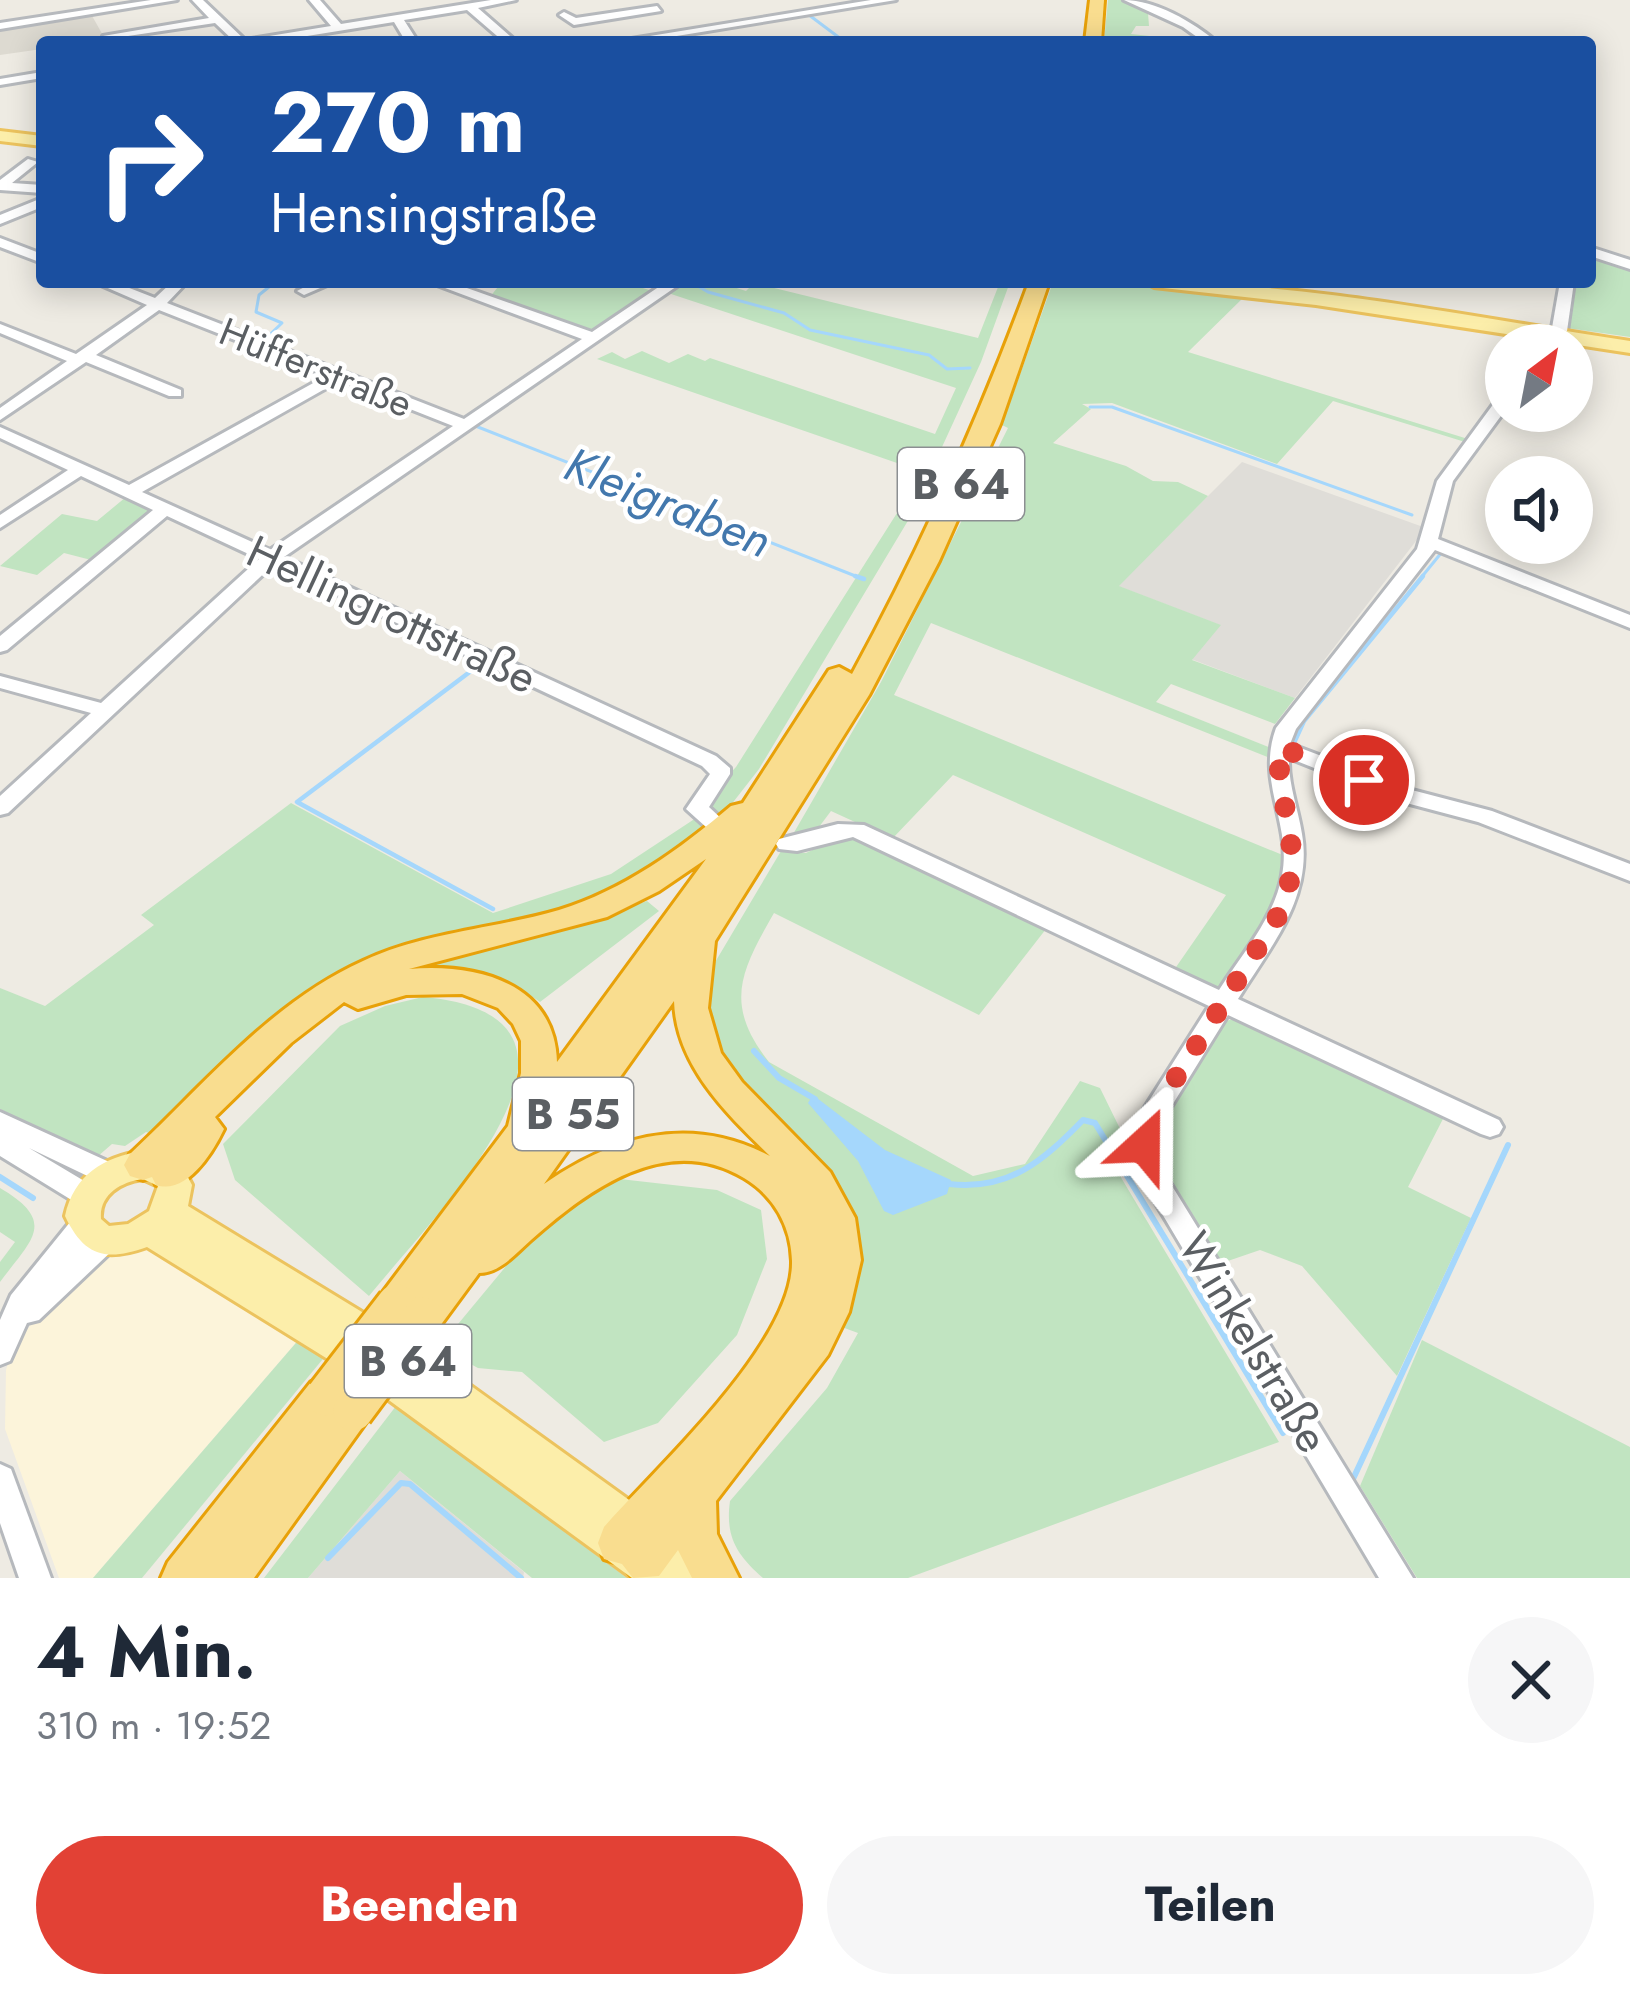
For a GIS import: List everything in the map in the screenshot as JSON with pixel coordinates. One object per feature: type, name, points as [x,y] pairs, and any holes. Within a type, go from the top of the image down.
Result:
[{"type":"highway","points":[[1080,36],[1083,0]]},
{"type":"highway","points":[[1094,36],[1097,0]]},
{"type":"highway","name":"B 64","points":[[116,1196],[328,994],[396,961],[542,926],[631,895],[702,849],[770,790],[842,672],[922,523],[968,428],[1021,288]]},
{"type":"highway","name":"B 64","points":[[645,1550],[694,1496],[810,1348],[836,1293],[842,1253],[838,1225],[822,1187],[725,1084],[703,1051],[691,999],[705,928],[810,765],[894,619],[986,431],[1038,288]]},
{"type":"highway","name":"B 55","points":[[419,1306],[521,1142],[684,919],[770,790]]},
{"type":"highway","name":"B 55","points":[[184,1578],[419,1306],[705,928]]},
{"type":"highway","name":"B 55","points":[[116,1196],[199,1136],[326,1014],[364,993],[419,979],[468,982],[491,990],[526,1016],[537,1037],[540,1060],[521,1142]]},
{"type":"highway","name":"B 55","points":[[419,1306],[561,1191],[634,1153],[683,1146],[730,1154],[763,1171],[790,1196],[810,1239],[810,1283],[803,1305],[774,1358],[645,1550]]},
{"type":"highway","name":"B 55","points":[[226,1578],[339,1404]]},
{"type":"highway","points":[[694,1496],[695,1537],[716,1578]]},
{"type":"main road","points":[[0,136],[36,139]]},
{"type":"main road","points":[[1214,288],[1293,296],[1485,328]]},
{"type":"main road","points":[[1593,343],[1630,346]]},
{"type":"main road","points":[[176,1185],[160,1222],[135,1238],[116,1196],[176,1185]]},
{"type":"main road","name":"B 64","points":[[160,1222],[200,1258],[373,1367],[645,1550],[704,1578]]},
{"type":"street","points":[[0,26],[172,0]]},
{"type":"street","points":[[197,0],[237,36]]},
{"type":"street","points":[[314,0],[339,28]]},
{"type":"street","points":[[316,36],[339,28],[511,0]]},
{"type":"street","points":[[645,0],[691,36]]},
{"type":"street","points":[[655,36],[763,13],[891,0]]},
{"type":"street","points":[[1129,0],[1202,36]]},
{"type":"street","points":[[470,7],[504,36]]},
{"type":"street","points":[[564,15],[574,22],[657,9]]},
{"type":"street","points":[[94,12],[108,36]]},
{"type":"street","points":[[397,18],[408,36]]},
{"type":"street","points":[[127,36],[215,20]]},
{"type":"street","points":[[0,82],[36,76]]},
{"type":"street","points":[[0,186],[32,162]]},
{"type":"street","points":[[0,186],[36,189]]},
{"type":"street","points":[[0,220],[36,205]]},
{"type":"street","points":[[0,242],[36,257]]},
{"type":"street","points":[[1596,252],[1630,265]]},
{"type":"street","name":"Hüfferstraße","points":[[117,288],[464,425]]},
{"type":"street","points":[[0,416],[174,288]]},
{"type":"street","points":[[304,291],[312,288]]},
{"type":"street","points":[[453,288],[594,338]]},
{"type":"street","points":[[1,806],[270,558],[667,288]]},
{"type":"street","points":[[1560,324],[1566,288]]},
{"type":"street","points":[[0,328],[175,393]]},
{"type":"street","points":[[129,493],[338,376]]},
{"type":"street","points":[[1485,427],[1445,481],[1431,542],[1286,728],[1279,747],[1402,795],[1484,816],[1630,873]]},
{"type":"street","name":"Hellingrottstraße","points":[[0,432],[709,760],[720,768],[720,774],[697,809],[714,822]]},
{"type":"street","points":[[0,523],[80,469]]},
{"type":"street","points":[[0,646],[165,509]]},
{"type":"street","points":[[1431,542],[1630,622]]},
{"type":"street","points":[[0,682],[104,710]]},
{"type":"street","name":"Winkelstraße","points":[[1279,747],[1278,773],[1292,836],[1294,873],[1283,908],[1146,1126],[1144,1145],[1149,1170],[1397,1578]]},
{"type":"street","points":[[787,844],[813,843],[832,830],[856,830],[1490,1127]]},
{"type":"street","points":[[0,1122],[116,1196]]},
{"type":"street","points":[[0,1143],[116,1196]]},
{"type":"street","points":[[4,1342],[116,1196]]},
{"type":"street","points":[[0,1479],[35,1578]]},
{"type":"shaded area","points":[[91,14],[103,36],[36,36],[36,50],[0,55],[0,28]]},
{"type":"shaded area","points":[[1242,462],[1426,528],[1295,698],[1191,659],[1220,625],[1118,586]]},
{"type":"shaded area","points":[[146,1245],[301,1337],[93,1578],[59,1578],[5,1429],[6,1370],[11,1353],[50,1297],[103,1249]]},
{"type":"shaded area","points":[[400,1471],[524,1572],[523,1578],[308,1578]]},
{"type":"green space","points":[[1108,0],[1122,0],[1148,13],[1149,26],[1136,26],[1131,34],[1150,36],[1105,36]]},
{"type":"green space","points":[[1596,255],[1630,267],[1630,337],[1593,332],[1593,324],[1568,324],[1574,288],[1596,288]]},
{"type":"green space","points":[[497,288],[643,288],[655,292],[590,332],[489,298]]},
{"type":"green space","points":[[671,288],[774,288],[978,338],[998,288],[1008,288],[981,362],[909,519],[759,769],[720,819],[707,808],[706,799],[736,767],[923,472],[597,359],[612,352],[625,359],[642,351],[669,363],[688,354],[705,361],[710,358],[935,434],[956,388],[665,292]]},
{"type":"green space","points":[[1051,288],[1165,288],[1245,296],[1188,352],[1468,439],[1465,442],[1333,401],[1277,464],[1112,403],[1082,404],[1091,409],[1053,443],[1126,466],[1153,481],[1178,482],[1208,496],[1119,586],[1221,625],[1192,660],[1295,698],[1275,724],[1171,684],[1156,702],[1271,748],[1270,758],[931,623],[894,695],[1285,856],[1271,910],[1217,991],[1174,970],[1226,895],[953,775],[892,839],[831,811],[813,835],[792,836],[881,682],[1008,428],[1002,425]]},
{"type":"green space","points":[[126,497],[156,511],[95,561],[64,553],[37,575],[0,566],[62,514],[97,521]]},
{"type":"green space","points":[[291,803],[493,913],[611,874],[696,818],[714,826],[694,845],[585,906],[414,947],[160,1137],[146,1132],[125,1146],[112,1144],[97,1157],[0,1109],[0,988],[45,1006],[154,925],[141,915]]},
{"type":"green space","points":[[843,835],[1046,929],[979,1015],[774,913],[742,987],[746,1022],[769,1062],[973,1176],[1025,1164],[1080,1081],[1100,1088],[1128,1145],[1107,1154],[1279,1442],[908,1578],[763,1578],[740,1553],[729,1525],[730,1501],[827,1388],[858,1333],[839,1326],[816,1160],[741,1079],[717,1045],[707,1013],[714,964],[781,851],[806,853]]},
{"type":"green space","points":[[647,901],[659,911],[540,1002],[486,976],[429,972],[389,976],[414,960],[596,919]]},
{"type":"green space","points":[[423,997],[485,1012],[514,1041],[516,1080],[499,1126],[469,1174],[369,1296],[235,1180],[223,1144],[340,1026],[385,1006]]},
{"type":"green space","points":[[1237,1018],[1445,1115],[1408,1187],[1471,1218],[1397,1376],[1302,1266],[1260,1250],[1219,1264],[1165,1181],[1157,1152],[1168,1113],[1226,1021]]},
{"type":"green space","points":[[611,1178],[717,1190],[761,1210],[767,1259],[737,1335],[658,1423],[604,1442],[522,1372],[478,1368],[439,1347],[536,1230]]},
{"type":"green space","points":[[0,1188],[29,1211],[34,1232],[0,1282],[0,1262],[15,1242],[0,1232]]},
{"type":"green space","points":[[301,1337],[327,1354],[142,1578],[93,1578]]},
{"type":"green space","points":[[1422,1340],[1630,1447],[1630,1578],[1417,1578],[1360,1486]]},
{"type":"green space","points":[[396,1406],[627,1578],[532,1578],[400,1471],[308,1578],[264,1578]]},
{"type":"water","points":[[813,1095],[885,1150],[951,1180],[947,1194],[893,1215],[884,1211],[858,1161],[808,1103]]},
{"type":"waterway","points":[[809,15],[837,36]]},
{"type":"waterway","name":"Kleigraben","points":[[263,341],[282,323],[256,312],[259,295],[268,288]]},
{"type":"waterway","points":[[701,288],[784,313],[810,330],[929,355],[947,369],[970,368]]},
{"type":"waterway","points":[[1090,407],[1112,407],[1412,515]]},
{"type":"waterway","name":"Kleigraben","points":[[473,425],[858,577]]},
{"type":"waterway","points":[[1420,579],[1442,552]]},
{"type":"waterway","points":[[1293,745],[1304,721],[1423,576]]},
{"type":"waterway","name":"Kleigraben","points":[[858,577],[864,579]]},
{"type":"waterway","name":"Kleigraben","points":[[858,577],[863,579]]},
{"type":"waterway","name":"Kleigraben","points":[[475,668],[297,802],[493,909]]},
{"type":"waterway","name":"Kleigraben","points":[[754,1051],[779,1078],[815,1099]]},
{"type":"waterway","points":[[949,1184],[1007,1178],[1039,1160],[1083,1120],[1095,1123],[1283,1433]]},
{"type":"waterway","points":[[1353,1479],[1508,1145]]},
{"type":"waterway","points":[[0,1177],[33,1198]]},
{"type":"waterway","points":[[328,1558],[401,1483],[410,1484],[521,1578]]},
{"type":"route","points":[[1144,1145],[1146,1126],[1283,908],[1294,873],[1292,836],[1278,773],[1279,747],[1364,780]]}]
